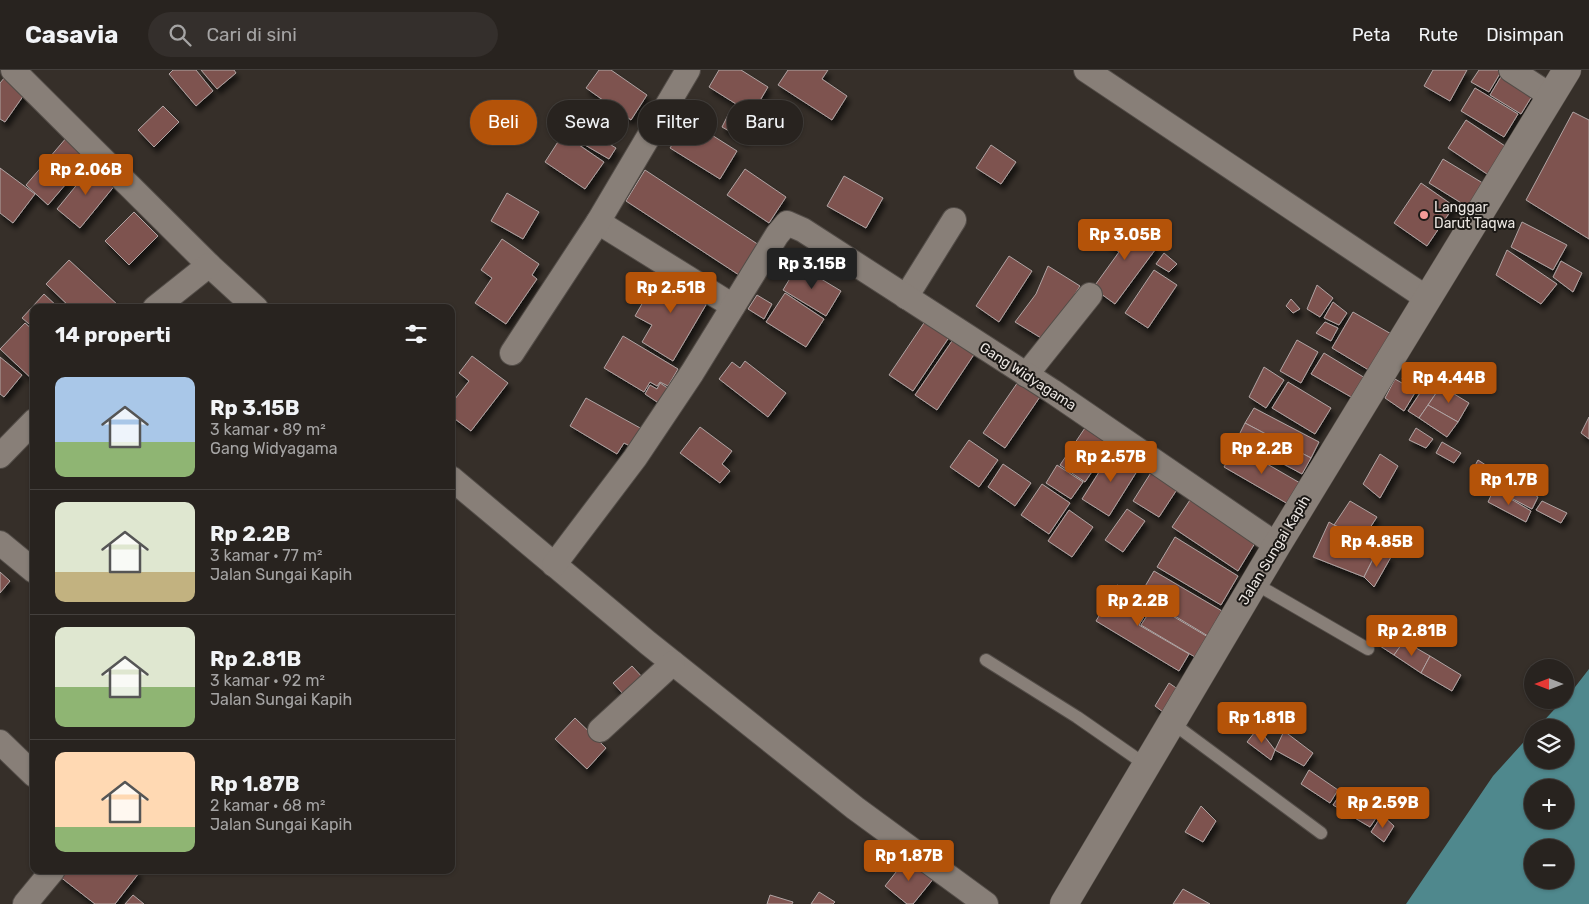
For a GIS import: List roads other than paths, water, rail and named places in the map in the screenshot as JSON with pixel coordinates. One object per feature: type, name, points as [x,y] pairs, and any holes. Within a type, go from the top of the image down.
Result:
[{"type":"street","points":[[14,70],[209,265],[252,304]]},
{"type":"street","points":[[512,353],[598,222],[688,70]]},
{"type":"street","points":[[1086,70],[1428,299]]},
{"type":"street","points":[[1511,70],[1551,96]]},
{"type":"street","name":"Jalan Sungai Kapih","points":[[1064,904],[1254,583],[1567,70]]},
{"type":"street","points":[[906,297],[954,220]]},
{"type":"street","points":[[554,565],[636,458],[733,306],[598,222]]},
{"type":"street","name":"Gang Widyagama","points":[[733,306],[777,235],[787,223],[803,230],[1026,375],[1277,545]]},
{"type":"street","points":[[160,304],[209,265]]},
{"type":"street","points":[[1026,375],[1090,295]]},
{"type":"street","points":[[0,456],[30,425]]},
{"type":"street","points":[[455,481],[673,663],[854,808],[986,904]]},
{"type":"street","points":[[0,543],[30,568]]},
{"type":"street","points":[[600,730],[673,663]]},
{"type":"street","points":[[0,742],[30,771]]},
{"type":"street","points":[[25,904],[50,874]]},
{"type":"lane","points":[[1254,583],[1368,649]]},
{"type":"lane","points":[[986,660],[1077,717],[1146,765]]},
{"type":"lane","points":[[1172,722],[1321,833]]},
{"type":"water","points":[[1589,669],[1589,904],[1406,904],[1493,776],[1524,742],[1524,769],[1574,769],[1574,719],[1545,719],[1555,709],[1574,709],[1574,688]]},
{"type":"place","name":"Langgar Darut Taqwa","points":[[1424,215]]}]
